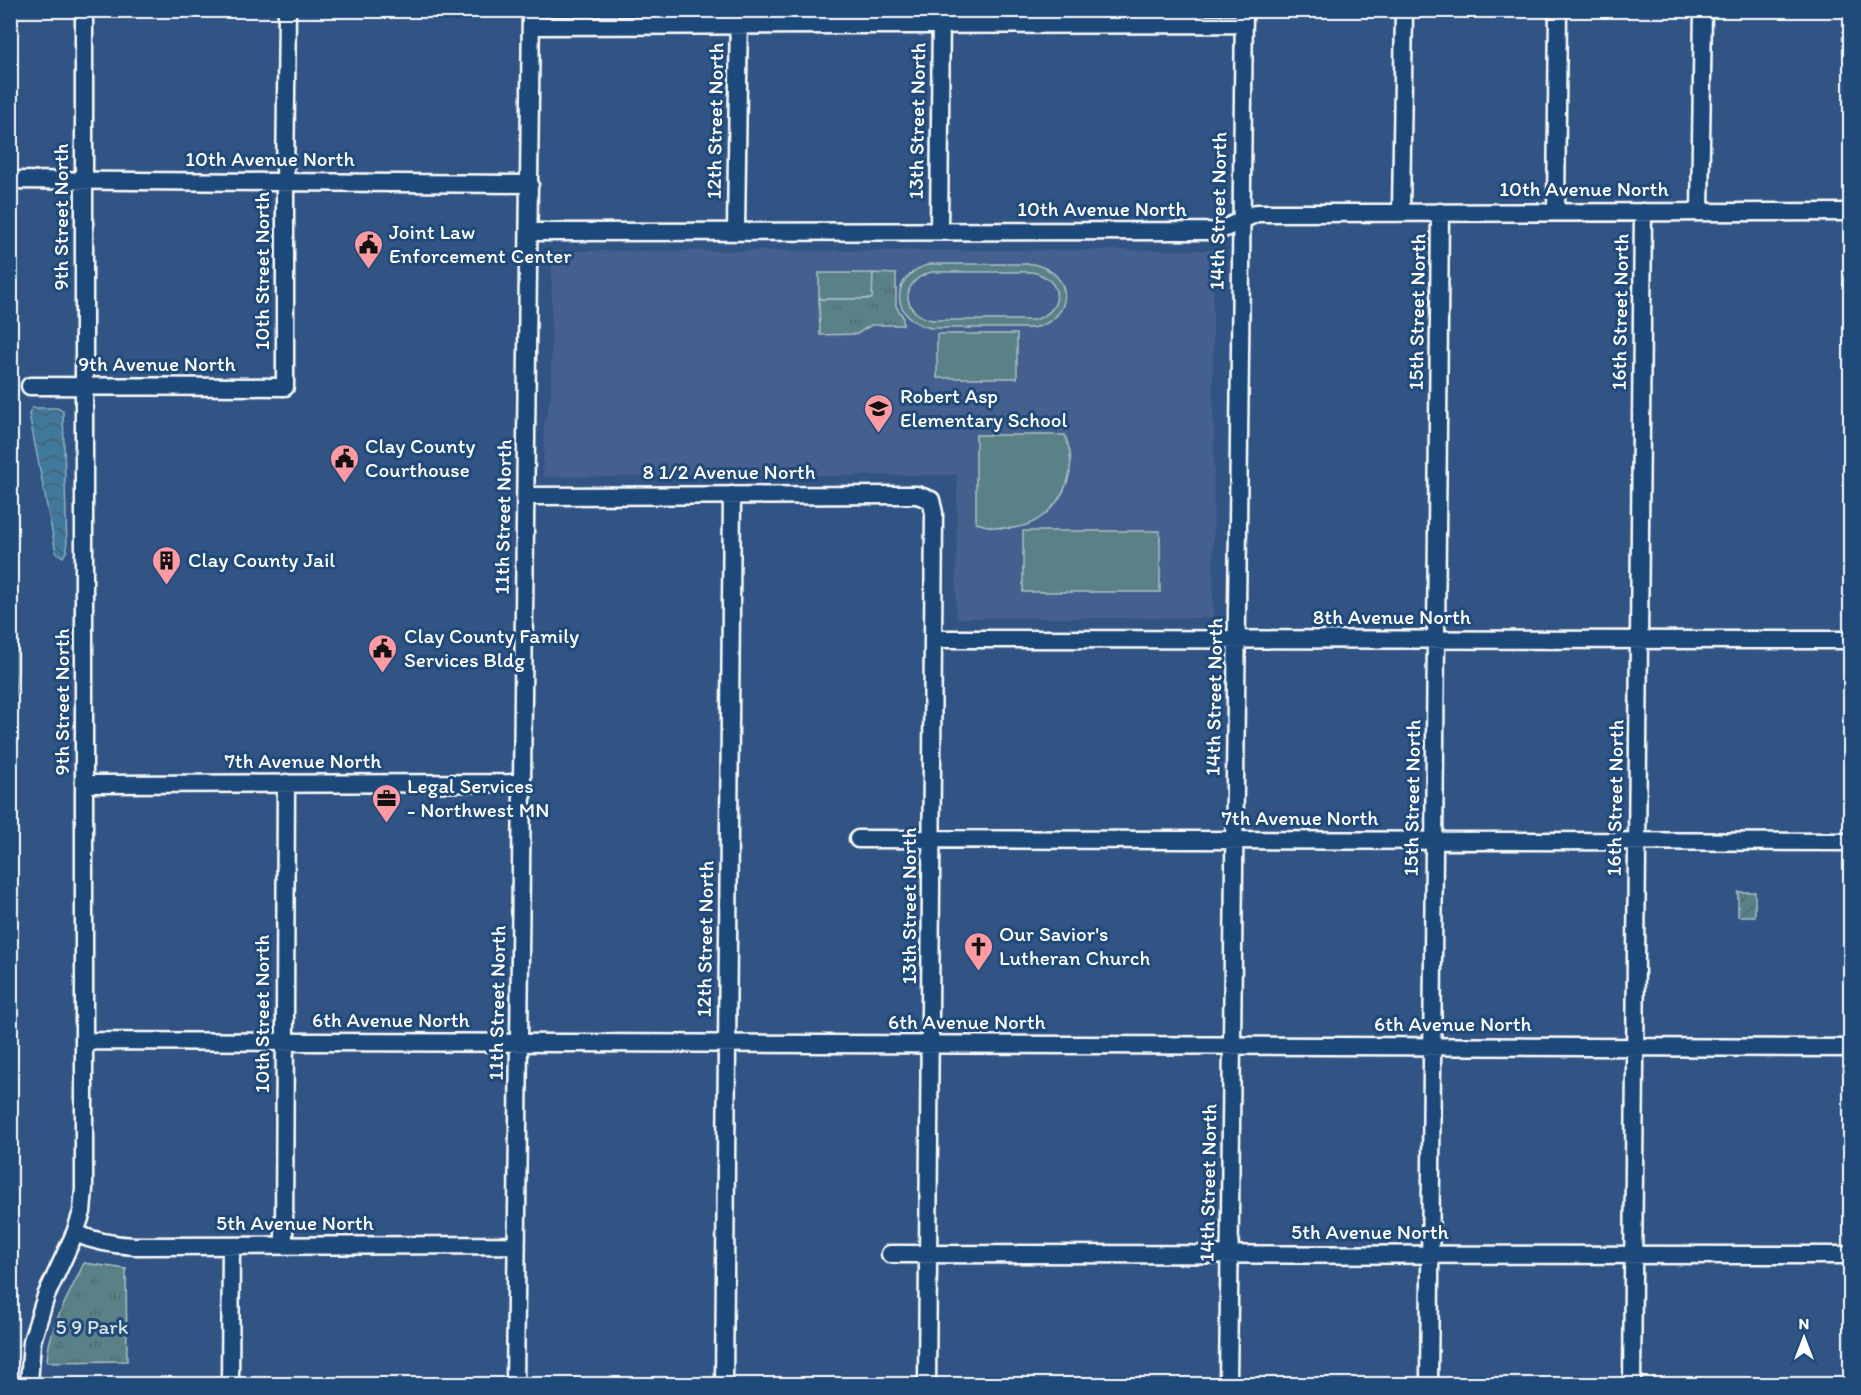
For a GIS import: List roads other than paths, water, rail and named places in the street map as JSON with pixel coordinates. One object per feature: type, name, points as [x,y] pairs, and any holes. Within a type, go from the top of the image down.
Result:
[{"type":"street","name":"9th Street North","points":[[29,1384],[32,1341],[46,1296],[75,1233],[82,1212],[84,1189],[84,10]]},
{"type":"street","name":"10th Street North","points":[[285,387],[287,10]]},
{"type":"street","name":"15th Street North","points":[[1401,212],[1404,10]]},
{"type":"street","points":[[1556,212],[1558,10]]},
{"type":"street","points":[[1700,211],[1703,10]]},
{"type":"street","name":"13th Street North","points":[[939,231],[941,17]]},
{"type":"street","points":[[531,18],[1244,17]]},
{"type":"street","name":"14th Street North","points":[[1228,1384],[1244,17]]},
{"type":"street","name":"11th Street North","points":[[514,1384],[531,18]]},
{"type":"street","name":"12th Street North","points":[[736,231],[739,18]]},
{"type":"street","name":"10th Avenue North","points":[[10,180],[530,184]]},
{"type":"street","name":"15th Street North","points":[[1429,1384],[1440,212]]},
{"type":"street","name":"16th Street North","points":[[1632,1384],[1643,212]]},
{"type":"street","name":"10th Avenue North","points":[[530,232],[1219,231],[1257,213],[1851,212]]},
{"type":"street","name":"9th Avenue North","points":[[30,386],[285,387]]},
{"type":"street","name":"12th Street North","points":[[724,1384],[732,495]]},
{"type":"street","name":"8 1/2 Avenue North","points":[[526,496],[917,495],[931,500]]},
{"type":"street","name":"13th Street North","points":[[927,1384],[934,513],[931,500]]},
{"type":"street","name":"8th Avenue North","points":[[933,639],[1851,640]]},
{"type":"street","name":"10th Street North","points":[[284,1245],[286,783]]},
{"type":"street","name":"7th Avenue North","points":[[84,784],[522,783]]},
{"type":"street","name":"7th Avenue North","points":[[858,840],[1851,842]]},
{"type":"street","name":"6th Avenue North","points":[[84,1041],[1851,1048]]},
{"type":"street","name":"5th Avenue North","points":[[75,1233],[92,1240],[115,1245],[516,1245]]},
{"type":"street","points":[[230,1384],[231,1246]]},
{"type":"street","name":"5th Avenue North","points":[[890,1254],[1851,1255]]},
{"type":"water","points":[[32,408],[57,408],[63,411],[67,550],[63,557],[56,552],[29,414]]},
{"type":"place","name":"Joint Law Enforcement Center","points":[[368,270]]},
{"type":"place","name":"Robert Asp Elementary School","points":[[879,434]]},
{"type":"place","name":"Clay County Courthouse","points":[[344,484]]},
{"type":"place","name":"Clay County Jail","points":[[167,586]]},
{"type":"place","name":"Clay County Family Services Bldg","points":[[383,674]]},
{"type":"place","name":"Legal Services - Northwest MN","points":[[386,824]]},
{"type":"place","name":"Our Savior's Lutheran Church","points":[[978,972]]},
{"type":"park label","name":"5 9 Park","points":[[92,1327]]}]
